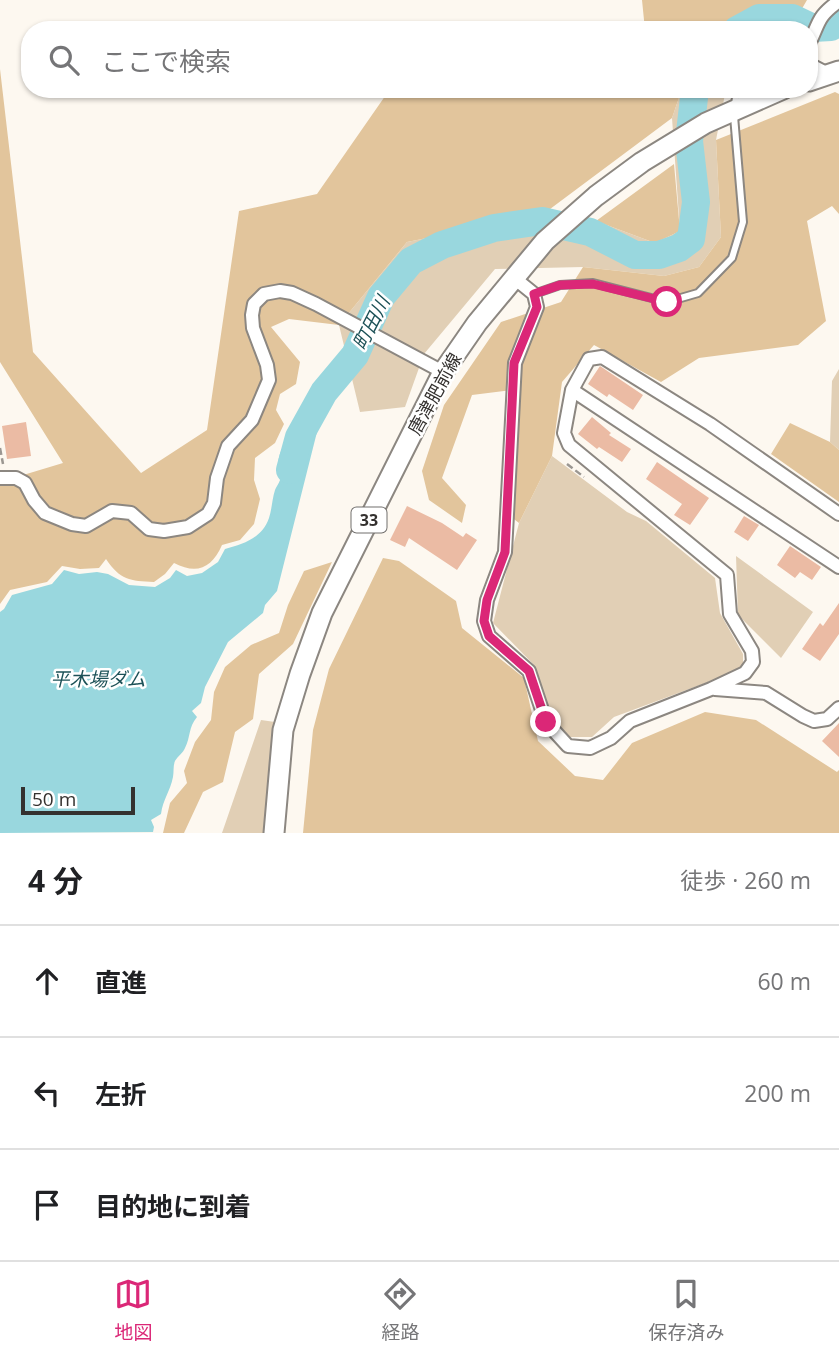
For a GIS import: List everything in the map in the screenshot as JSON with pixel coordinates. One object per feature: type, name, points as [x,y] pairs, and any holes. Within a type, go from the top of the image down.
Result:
[{"type":"main road","name":"唐津肥前線","points":[[274,833],[284,730],[322,613],[443,372],[513,277],[545,241],[596,196],[680,138],[762,98]]},
{"type":"street","points":[[818,22],[825,11],[839,1]]},
{"type":"street","points":[[513,277],[534,294],[537,307],[514,363],[505,552],[487,600],[484,621],[489,636],[529,671],[546,722],[568,746],[590,748],[611,738],[630,721],[745,673],[753,662],[752,651],[730,614],[727,575],[569,444],[564,433],[572,390],[589,359],[602,357],[710,424],[839,514]]},
{"type":"street","points":[[2,478],[16,478],[25,483],[45,513],[72,524],[86,526],[111,511],[131,513],[149,529],[164,531],[188,527],[208,514],[214,503],[217,478],[228,446],[252,420],[269,380],[267,365],[253,328],[252,315],[254,304],[264,294],[280,291],[292,293],[443,372]]},
{"type":"street","points":[[572,390],[839,567]]},
{"type":"street","points":[[711,689],[766,693],[814,721],[827,719],[839,708]]},
{"type":"lane","points":[[534,294],[560,285],[593,284],[667,302],[698,293],[732,258],[743,222],[734,110],[736,98]]},
{"type":"path","points":[[0,448],[2,478]]},
{"type":"shaded area","points":[[642,0],[807,0],[795,21],[644,21]]},
{"type":"shaded area","points":[[0,69],[33,352],[141,473],[207,430],[239,211],[317,194],[384,98],[679,98],[672,118],[542,215],[407,242],[339,325],[289,319],[271,327],[300,362],[296,384],[280,394],[276,410],[284,424],[275,443],[255,458],[254,480],[260,499],[254,524],[240,540],[222,545],[214,559],[203,567],[182,567],[174,563],[154,582],[126,578],[106,559],[99,568],[62,566],[47,582],[10,590],[0,604],[0,482],[63,463],[0,362]]},
{"type":"shaded area","points":[[835,92],[839,94],[839,214],[832,206],[807,221],[826,321],[798,345],[699,358],[661,382],[594,345],[562,382],[552,456],[519,523],[510,516],[520,389],[472,395],[442,478],[466,505],[462,523],[429,500],[422,471],[444,405],[501,322],[561,302],[583,267],[664,276],[699,267],[721,237],[716,140]]},
{"type":"shaded area","points":[[679,98],[724,98],[716,140],[721,237],[699,267],[664,276],[583,267],[495,269],[424,354],[405,407],[360,412],[339,325],[407,242],[542,215],[596,221],[655,243],[680,231],[672,118]]},
{"type":"shaded area","points":[[674,164],[680,231],[655,243],[596,221]]},
{"type":"shaded area","points":[[839,369],[839,450],[830,442],[832,381]]},
{"type":"shaded area","points":[[790,423],[830,442],[839,450],[839,502],[771,454]]},
{"type":"shaded area","points":[[552,456],[627,512],[646,521],[715,578],[720,613],[743,654],[743,669],[614,717],[592,737],[564,737],[548,714],[534,665],[493,623],[519,523]]},
{"type":"shaded area","points":[[736,556],[813,612],[781,658],[738,615]]},
{"type":"shaded area","points":[[383,558],[399,561],[456,601],[462,628],[524,678],[538,741],[575,776],[603,780],[632,743],[705,712],[756,720],[837,772],[839,770],[839,833],[303,833],[313,730],[329,669]]},
{"type":"shaded area","points":[[332,562],[293,644],[259,674],[253,719],[235,732],[223,782],[203,792],[184,833],[163,833],[170,803],[187,783],[184,771],[195,742],[211,720],[214,692],[225,667],[251,645],[279,633],[288,605],[304,571]]},
{"type":"shaded area","points":[[261,720],[275,722],[263,833],[222,833]]},
{"type":"water","name":"平木場ダム","points":[[318,428],[277,591],[265,605],[263,613],[228,642],[205,687],[201,703],[192,711],[197,717],[184,750],[174,763],[172,782],[161,814],[151,820],[153,832],[0,833],[0,612],[12,595],[52,584],[64,570],[79,574],[108,574],[129,585],[155,587],[170,578],[176,570],[187,576],[202,573],[218,562],[225,549],[245,542],[262,531],[269,518],[280,479],[278,464],[284,446],[297,432],[310,440]]},
{"type":"building","points":[[600,366],[643,395],[633,410],[588,384]]},
{"type":"building","points":[[592,417],[611,433],[609,435],[631,449],[622,462],[599,447],[597,449],[578,434]]},
{"type":"building","points":[[26,422],[31,456],[7,459],[2,426]]},
{"type":"building","points":[[657,462],[709,498],[690,525],[674,515],[682,504],[646,479]]},
{"type":"building","points":[[407,506],[463,537],[466,533],[477,540],[457,570],[409,538],[405,547],[390,540]]},
{"type":"building","points":[[744,516],[759,525],[748,541],[734,532]]},
{"type":"building","points":[[790,546],[821,567],[812,580],[800,572],[795,578],[777,565]]},
{"type":"building","points":[[839,603],[839,634],[820,661],[802,649],[820,623],[823,626]]},
{"type":"building","points":[[839,723],[839,757],[822,741]]},
{"type":"waterway","name":"町田川","points":[[754,21],[759,18],[792,18],[798,21]]},
{"type":"waterway","name":"町田川","points":[[818,28],[831,27],[839,20]]},
{"type":"waterway","name":"町田川","points":[[290,470],[299,437],[324,392],[355,355],[381,297],[411,261],[442,245],[494,228],[542,221],[590,232],[635,255],[659,255],[679,248],[691,239],[696,202],[689,141],[694,98]]},
{"type":"route","points":[[546,722],[529,671],[489,636],[484,621],[487,600],[505,552],[514,363],[537,307],[534,294],[560,285],[593,284],[667,302]]}]
